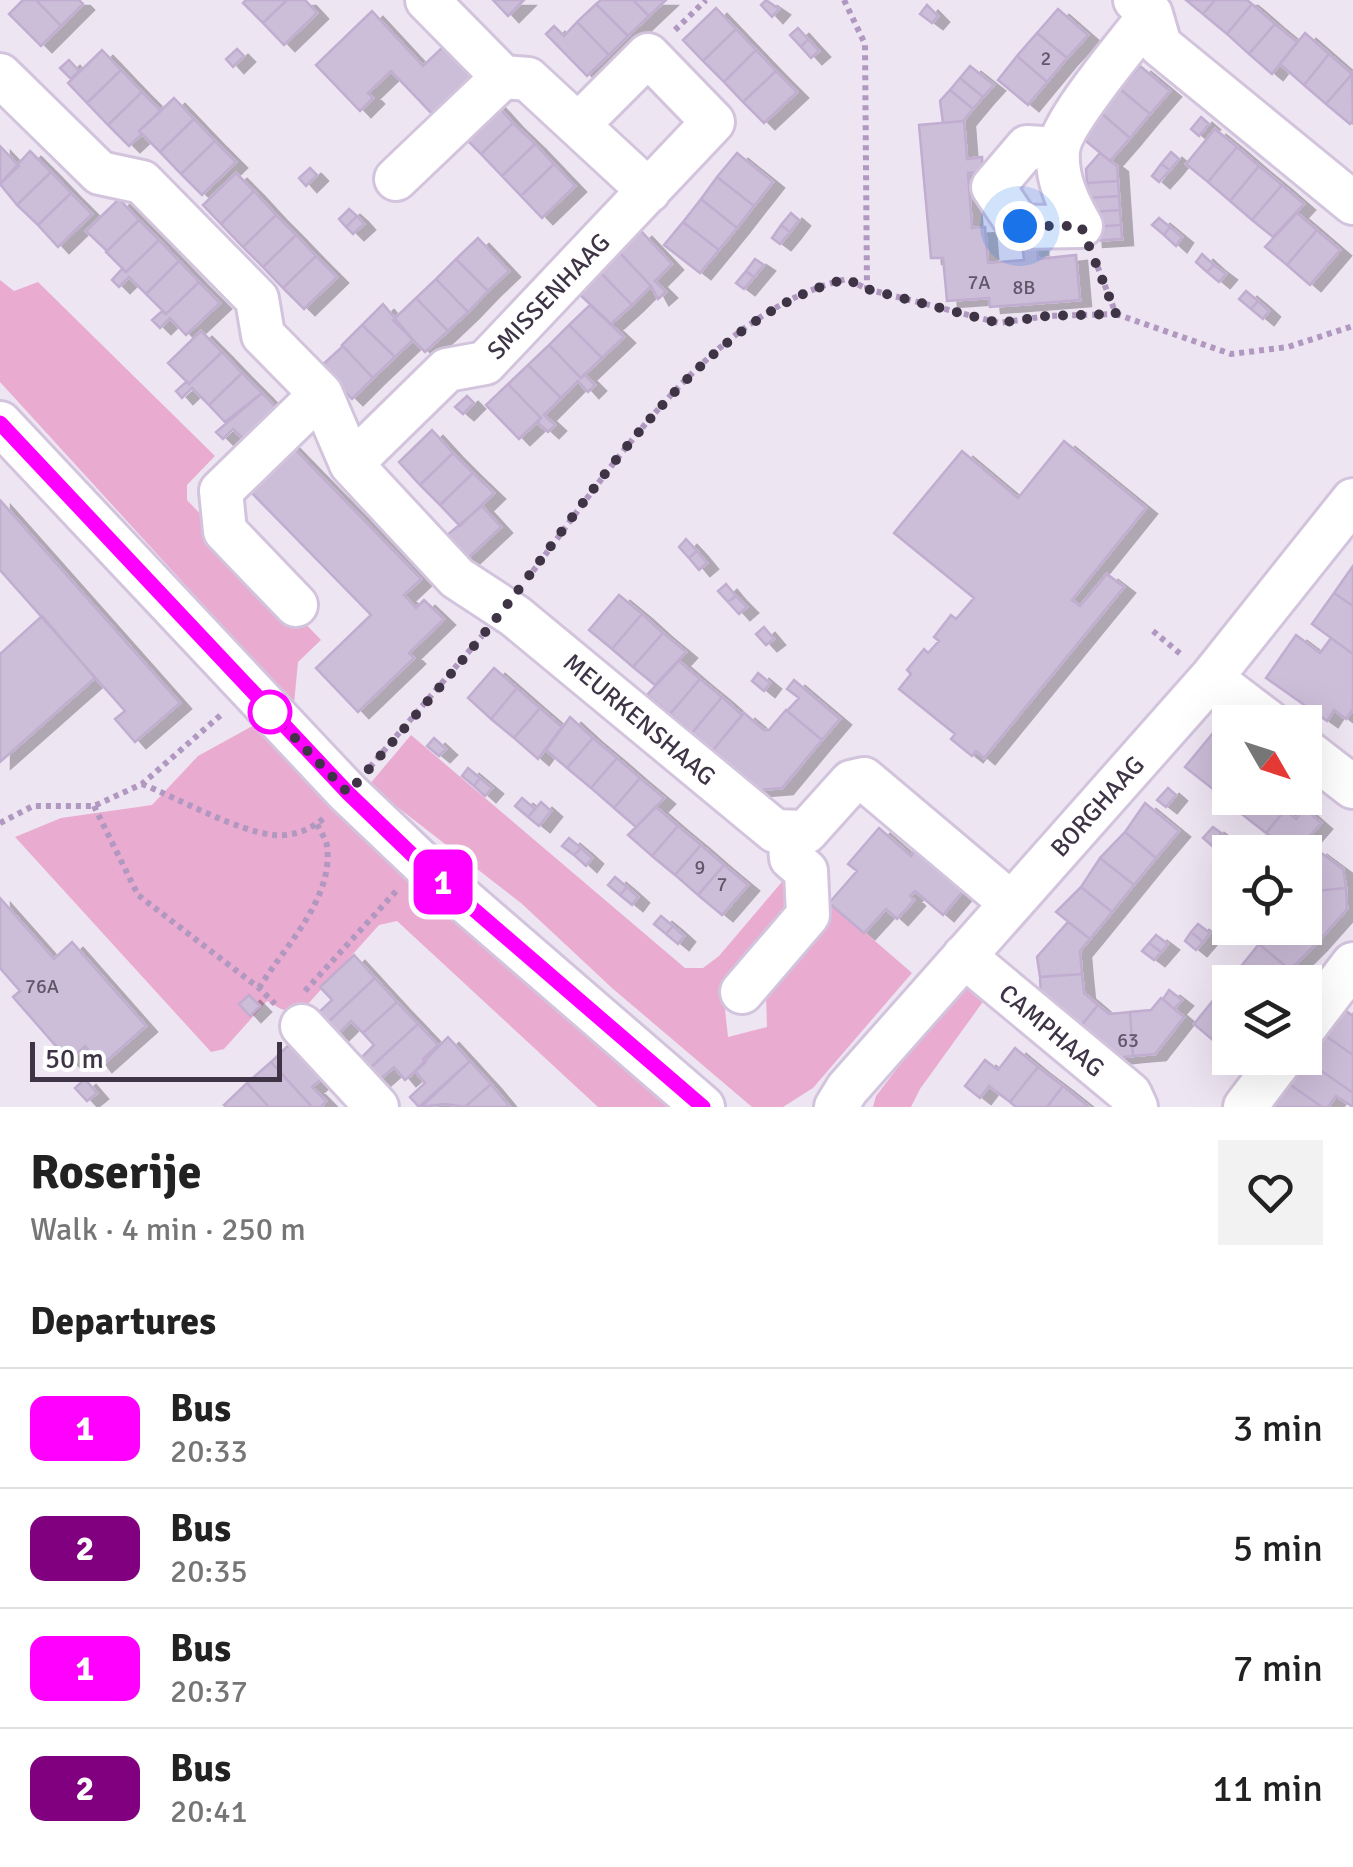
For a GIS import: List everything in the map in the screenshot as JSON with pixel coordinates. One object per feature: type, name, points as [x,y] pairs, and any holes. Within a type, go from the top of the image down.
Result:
[{"type":"street","points":[[428,0],[502,77],[528,79],[648,191]]},
{"type":"street","points":[[1058,149],[1027,148],[993,186],[1020,226],[1081,226],[1064,195],[1058,149],[1082,103],[1143,7]]},
{"type":"street","points":[[1143,7],[1160,46],[1353,203]]},
{"type":"street","name":"SMISSENHAAG","points":[[351,464],[447,370],[485,363],[713,122],[648,54],[578,125]]},
{"type":"street","points":[[0,75],[100,173],[142,182],[257,298],[263,335],[322,394],[351,464],[457,578],[504,608]]},
{"type":"street","points":[[396,180],[502,77]]},
{"type":"street","points":[[296,605],[225,531],[222,491],[322,394]]},
{"type":"street","points":[[0,424],[348,793],[428,870],[703,1107]]},
{"type":"street","name":"BORGHAAG","points":[[836,1107],[847,1089],[1211,678],[1353,500]]},
{"type":"street","name":"MEURKENSHAAG","points":[[504,608],[782,832]]},
{"type":"street","points":[[1211,678],[1247,705]]},
{"type":"street","points":[[1322,763],[1353,787]]},
{"type":"street","points":[[742,992],[808,915],[806,871],[791,858],[782,832],[806,832],[852,782],[864,779],[1011,903]]},
{"type":"street","name":"CAMPHAAG","points":[[964,956],[1130,1094],[1136,1107]]},
{"type":"street","points":[[1322,1005],[1353,964]]},
{"type":"street","points":[[293,1020],[376,1107]]},
{"type":"street","points":[[1244,1107],[1269,1075]]},
{"type":"path","points":[[844,0],[865,44],[867,289]]},
{"type":"path","points":[[1081,226],[1116,314]]},
{"type":"path","points":[[142,784],[241,826],[274,835],[298,832],[317,824],[348,793],[504,608],[664,401],[752,321],[818,286],[847,279],[867,289],[999,323],[1047,316],[1116,314],[1231,354],[1288,347],[1353,326]]},
{"type":"path","points":[[0,823],[33,806],[94,806],[142,784],[248,690]]},
{"type":"path","points":[[94,806],[138,895],[293,1020],[380,905],[428,870]]},
{"type":"path","points":[[258,988],[314,910],[326,846],[317,824]]},
{"type":"shaded area","points":[[0,280],[14,291],[38,282],[215,456],[187,485],[187,500],[321,640],[298,662],[294,704],[0,382]]},
{"type":"shaded area","points":[[256,724],[671,1107],[598,1107],[397,921],[379,925],[299,1014],[267,1001],[224,1049],[211,1052],[15,837],[61,818],[152,805],[198,756]]},
{"type":"shaded area","points":[[411,735],[685,968],[703,968],[719,956],[786,877],[789,912],[723,991],[728,1037],[767,1027],[766,994],[823,896],[912,973],[813,1088],[783,1107],[752,1107],[612,988],[521,903],[369,785]]},
{"type":"shaded area","points":[[966,978],[990,992],[911,1107],[873,1107],[876,1096]]},
{"type":"building","points":[[23,0],[36,0],[61,26],[41,46],[9,14]]},
{"type":"building","points":[[36,0],[79,0],[83,4],[61,26]]},
{"type":"building","points":[[287,0],[263,23],[243,3]]},
{"type":"building","points":[[287,0],[305,0],[317,13],[284,45],[263,23]]},
{"type":"building","points":[[493,0],[524,0],[508,16]]},
{"type":"building","points":[[601,0],[633,0],[649,16],[628,36],[596,4]]},
{"type":"building","points":[[633,0],[666,0],[649,16]]},
{"type":"building","points":[[766,0],[779,9],[772,17],[761,5]]},
{"type":"building","points":[[1186,0],[1215,0],[1203,14]]},
{"type":"building","points":[[1215,0],[1247,0],[1252,4],[1227,34],[1203,14]]},
{"type":"building","points":[[596,4],[628,36],[609,55],[577,22]]},
{"type":"building","points":[[1252,4],[1275,24],[1249,54],[1227,34]]},
{"type":"building","points":[[927,5],[938,16],[932,23],[920,14]]},
{"type":"building","points":[[716,8],[736,29],[703,61],[683,40]]},
{"type":"building","points":[[1058,9],[1088,35],[1067,58],[1037,33]]},
{"type":"building","points":[[372,11],[423,66],[445,45],[475,78],[435,117],[391,71],[368,93],[373,98],[360,111],[316,65]]},
{"type":"building","points":[[577,22],[609,55],[587,76],[546,34],[554,26],[564,36]]},
{"type":"building","points":[[1275,24],[1297,42],[1272,74],[1249,54]]},
{"type":"building","points":[[798,28],[808,39],[801,47],[790,35]]},
{"type":"building","points":[[736,29],[756,50],[724,82],[703,61]]},
{"type":"building","points":[[1037,33],[1067,58],[1047,82],[1017,56]]},
{"type":"building","points":[[1305,33],[1329,54],[1304,85],[1280,64]]},
{"type":"building","points":[[808,39],[819,51],[811,58],[801,47]]},
{"type":"building","points":[[237,49],[244,56],[233,67],[226,59]]},
{"type":"building","points":[[102,50],[121,70],[87,103],[68,83]]},
{"type":"building","points":[[756,50],[776,71],[743,102],[724,82]]},
{"type":"building","points":[[1329,54],[1352,74],[1326,104],[1304,85]]},
{"type":"building","points":[[1017,56],[1047,82],[1028,105],[998,80]]},
{"type":"building","points":[[69,60],[79,71],[71,79],[60,68]]},
{"type":"building","points":[[970,66],[994,85],[983,97],[960,78]]},
{"type":"building","points":[[1140,66],[1170,91],[1150,114],[1120,89]]},
{"type":"building","points":[[121,70],[142,92],[108,125],[87,103]]},
{"type":"building","points":[[776,71],[797,92],[764,123],[743,102]]},
{"type":"building","points":[[1352,74],[1353,121],[1350,124],[1326,104]]},
{"type":"building","points":[[960,78],[983,97],[973,109],[950,90]]},
{"type":"building","points":[[1120,89],[1150,114],[1130,138],[1100,112]]},
{"type":"building","points":[[950,90],[973,109],[963,121],[943,123],[940,101]]},
{"type":"building","points":[[142,92],[161,111],[129,146],[108,125]]},
{"type":"building","points":[[174,98],[194,119],[160,152],[139,131]]},
{"type":"building","points":[[494,102],[513,123],[481,154],[461,134]]},
{"type":"building","points":[[1100,112],[1130,138],[1110,161],[1080,136]]},
{"type":"building","points":[[1201,117],[1209,124],[1199,136],[1191,129]]},
{"type":"building","points":[[194,119],[215,141],[181,174],[160,152]]},
{"type":"building","points":[[964,121],[967,159],[982,157],[983,172],[968,173],[972,228],[985,227],[988,263],[1024,260],[1022,244],[1037,243],[1038,259],[1076,255],[1080,300],[990,307],[989,298],[947,301],[943,258],[931,258],[919,125]]},
{"type":"building","points":[[513,123],[535,144],[502,176],[481,154]]},
{"type":"building","points":[[1215,129],[1237,147],[1208,182],[1186,164]]},
{"type":"building","points":[[215,141],[236,162],[202,195],[181,174]]},
{"type":"building","points":[[535,144],[554,164],[521,196],[502,176]]},
{"type":"building","points":[[0,146],[19,166],[0,184]]},
{"type":"building","points":[[1237,147],[1259,166],[1230,201],[1208,182]]},
{"type":"building","points":[[30,151],[51,172],[17,205],[0,184]]},
{"type":"building","points":[[1171,152],[1179,159],[1170,170],[1161,164]]},
{"type":"building","points":[[737,153],[773,182],[754,206],[717,177]]},
{"type":"building","points":[[1100,153],[1117,166],[1118,181],[1087,183],[1086,169]]},
{"type":"building","points":[[554,164],[575,186],[542,218],[521,196]]},
{"type":"building","points":[[1161,164],[1170,170],[1159,182],[1152,176]]},
{"type":"building","points":[[1259,166],[1282,185],[1252,220],[1230,201]]},
{"type":"building","points":[[310,168],[317,175],[306,186],[299,178]]},
{"type":"building","points":[[51,172],[71,193],[38,225],[17,205]]},
{"type":"building","points":[[236,173],[254,191],[221,224],[203,205]]},
{"type":"building","points":[[717,177],[754,206],[737,228],[701,199]]},
{"type":"building","points":[[1118,181],[1119,196],[1088,198],[1087,183]]},
{"type":"building","points":[[1282,185],[1304,204],[1273,237],[1252,220]]},
{"type":"building","points":[[254,191],[276,215],[243,247],[221,224]]},
{"type":"building","points":[[71,193],[92,214],[58,247],[38,225]]},
{"type":"building","points":[[1119,196],[1120,210],[1090,212],[1088,198]]},
{"type":"building","points":[[119,199],[139,220],[107,251],[86,231]]},
{"type":"building","points":[[701,199],[737,228],[719,250],[683,222]]},
{"type":"building","points":[[349,209],[357,216],[346,227],[339,219]]},
{"type":"building","points":[[1120,210],[1121,225],[1091,227],[1090,212]]},
{"type":"building","points":[[791,213],[799,220],[790,232],[781,225]]},
{"type":"building","points":[[1297,213],[1317,230],[1287,265],[1265,247]]},
{"type":"building","points":[[276,215],[296,235],[263,267],[243,247]]},
{"type":"building","points":[[357,216],[364,224],[353,234],[346,227]]},
{"type":"building","points":[[1159,218],[1170,227],[1164,235],[1152,225]]},
{"type":"building","points":[[139,220],[159,240],[126,272],[106,252]]},
{"type":"building","points":[[683,222],[719,250],[700,273],[664,245]]},
{"type":"building","points":[[781,225],[790,232],[780,244],[772,238]]},
{"type":"building","points":[[1121,225],[1122,239],[1092,241],[1091,227]]},
{"type":"building","points":[[1170,227],[1182,237],[1176,246],[1164,235]]},
{"type":"building","points":[[1317,230],[1340,250],[1310,285],[1287,265]]},
{"type":"building","points":[[641,231],[672,264],[655,281],[666,292],[658,299],[619,252]]},
{"type":"building","points":[[296,235],[316,256],[283,288],[263,267]]},
{"type":"building","points":[[478,238],[509,271],[488,291],[456,259]]},
{"type":"building","points":[[159,240],[179,261],[146,294],[129,277],[119,287],[112,280],[122,269],[126,272]]},
{"type":"building","points":[[619,252],[651,286],[632,305],[599,271]]},
{"type":"building","points":[[1202,254],[1214,265],[1207,272],[1196,262]]},
{"type":"building","points":[[316,256],[337,277],[304,309],[283,288]]},
{"type":"building","points":[[456,259],[488,291],[468,312],[436,279]]},
{"type":"building","points":[[755,259],[764,265],[754,277],[746,271]]},
{"type":"building","points":[[179,261],[199,282],[166,314],[146,294]]},
{"type":"building","points":[[1214,265],[1226,274],[1219,282],[1207,272]]},
{"type":"building","points":[[599,271],[632,305],[611,324],[577,292]]},
{"type":"building","points":[[746,271],[754,277],[744,289],[736,283]]},
{"type":"building","points":[[436,279],[468,312],[448,331],[416,298]]},
{"type":"building","points":[[199,282],[220,303],[186,335],[170,318],[160,328],[152,320],[162,311],[166,314]]},
{"type":"building","points":[[1246,291],[1258,301],[1251,309],[1239,299]]},
{"type":"building","points":[[416,298],[448,331],[425,352],[393,320]]},
{"type":"building","points":[[1258,301],[1269,311],[1263,319],[1251,309]]},
{"type":"building","points":[[383,304],[413,340],[395,357],[362,325]]},
{"type":"building","points":[[590,305],[624,337],[602,358],[569,325]]},
{"type":"building","points":[[362,325],[395,357],[373,378],[342,345]]},
{"type":"building","points":[[569,325],[602,358],[581,378],[549,345]]},
{"type":"building","points":[[201,331],[222,352],[189,384],[168,363]]},
{"type":"building","points":[[549,345],[581,378],[585,375],[595,385],[588,392],[578,381],[561,398],[528,365]]},
{"type":"building","points":[[343,346],[373,378],[352,399],[320,367]]},
{"type":"building","points":[[222,352],[242,373],[209,405],[192,388],[182,398],[176,391],[186,382],[189,384]]},
{"type":"building","points":[[528,365],[561,398],[544,415],[555,425],[548,432],[537,422],[541,418],[508,384]]},
{"type":"building","points":[[242,373],[262,393],[225,422],[209,405]]},
{"type":"building","points":[[508,384],[541,418],[519,439],[486,405]]},
{"type":"building","points":[[262,393],[283,415],[251,446],[233,429],[223,439],[216,432]]},
{"type":"building","points":[[467,396],[474,403],[463,414],[455,407]]},
{"type":"building","points":[[432,430],[453,453],[420,485],[399,462]]},
{"type":"building","points":[[1064,441],[1146,508],[1072,600],[1080,606],[1107,574],[1124,587],[984,758],[976,751],[972,756],[951,739],[955,734],[899,689],[911,674],[907,670],[924,649],[928,653],[939,641],[934,637],[951,615],[956,619],[974,598],[894,533],[962,451],[1018,498]]},
{"type":"building","points":[[288,442],[421,579],[404,595],[416,608],[424,600],[444,619],[409,653],[414,658],[358,712],[316,668],[371,615],[244,485]]},
{"type":"building","points":[[453,453],[473,473],[440,505],[420,485]]},
{"type":"building","points":[[473,473],[494,493],[460,526],[440,505]]},
{"type":"building","points":[[0,500],[180,703],[135,742],[115,719],[125,711],[0,570]]},
{"type":"building","points":[[482,506],[501,527],[467,559],[446,536]]},
{"type":"building","points":[[686,539],[697,551],[689,558],[679,547]]},
{"type":"building","points":[[697,551],[707,563],[699,570],[689,558]]},
{"type":"building","points":[[1353,566],[1353,606],[1334,593]]},
{"type":"building","points":[[726,584],[736,596],[728,602],[718,591]]},
{"type":"building","points":[[1334,593],[1353,606],[1353,654],[1312,624]]},
{"type":"building","points":[[619,595],[642,614],[612,649],[589,630]]},
{"type":"building","points":[[736,596],[747,607],[739,614],[728,602]]},
{"type":"building","points":[[642,614],[663,633],[633,667],[612,649]]},
{"type":"building","points":[[42,616],[95,678],[0,762],[0,654]]},
{"type":"building","points":[[764,627],[774,639],[766,645],[756,634]]},
{"type":"building","points":[[663,633],[686,652],[655,685],[633,667]]},
{"type":"building","points":[[1296,635],[1320,653],[1331,638],[1353,654],[1353,709],[1346,719],[1334,710],[1327,721],[1322,717],[1322,705],[1304,705],[1266,678]]},
{"type":"building","points":[[679,661],[700,679],[670,714],[647,695]]},
{"type":"building","points":[[494,668],[517,688],[491,719],[468,698]]},
{"type":"building","points":[[758,673],[770,683],[764,691],[752,681]]},
{"type":"building","points":[[700,679],[722,697],[692,733],[670,714]]},
{"type":"building","points":[[794,680],[840,719],[822,740],[787,711],[799,698],[787,689]]},
{"type":"building","points":[[517,688],[540,708],[514,738],[491,719]]},
{"type":"building","points":[[722,697],[742,715],[713,750],[692,733]]},
{"type":"building","points":[[540,708],[562,727],[538,759],[514,738]]},
{"type":"building","points":[[786,710],[822,740],[782,788],[759,790],[713,750],[744,713],[769,730]]},
{"type":"building","points":[[570,717],[593,738],[567,768],[546,750]]},
{"type":"building","points":[[1212,734],[1212,788],[1185,767]]},
{"type":"building","points":[[434,738],[446,749],[439,756],[427,746]]},
{"type":"building","points":[[593,738],[617,758],[591,788],[567,768]]},
{"type":"building","points":[[617,758],[640,778],[614,808],[591,788]]},
{"type":"building","points":[[468,768],[480,778],[474,786],[462,776]]},
{"type":"building","points":[[480,778],[492,788],[485,796],[474,786]]},
{"type":"building","points":[[640,778],[664,798],[636,827],[614,808]]},
{"type":"building","points":[[1168,788],[1176,795],[1166,807],[1157,800]]},
{"type":"building","points":[[522,798],[535,809],[528,817],[515,806]]},
{"type":"building","points":[[541,802],[551,811],[539,826],[528,817]]},
{"type":"building","points":[[1145,803],[1179,831],[1156,858],[1125,832]]},
{"type":"building","points":[[656,807],[678,826],[652,856],[628,835]]},
{"type":"building","points":[[1243,815],[1281,815],[1266,833]]},
{"type":"building","points":[[1281,815],[1296,819],[1312,815],[1321,823],[1311,835],[1266,833]]},
{"type":"building","points":[[678,826],[701,845],[675,875],[652,856]]},
{"type":"building","points":[[1213,827],[1221,833],[1212,835],[1211,845],[1203,838]]},
{"type":"building","points":[[879,828],[911,856],[917,847],[964,890],[943,915],[915,891],[910,896],[914,900],[897,919],[886,909],[864,933],[829,903],[857,871],[848,864]]},
{"type":"building","points":[[1125,832],[1156,858],[1134,885],[1100,858]]},
{"type":"building","points":[[569,838],[581,848],[574,855],[562,846]]},
{"type":"building","points":[[701,845],[724,865],[698,895],[675,875]]},
{"type":"building","points":[[581,848],[592,858],[586,866],[574,855]]},
{"type":"building","points":[[1322,853],[1343,869],[1346,888],[1322,890]]},
{"type":"building","points":[[1100,858],[1134,885],[1112,912],[1081,887]]},
{"type":"building","points":[[724,865],[748,885],[722,915],[698,895]]},
{"type":"building","points":[[615,877],[627,887],[620,895],[608,885]]},
{"type":"building","points":[[627,887],[638,897],[632,905],[620,895]]},
{"type":"building","points":[[1081,887],[1112,912],[1090,939],[1056,912]]},
{"type":"building","points":[[1346,888],[1347,909],[1322,937],[1322,890]]},
{"type":"building","points":[[0,898],[54,959],[72,942],[146,1026],[101,1066],[85,1046],[69,1061],[13,997],[20,991],[0,968]]},
{"type":"building","points":[[661,916],[673,926],[666,934],[654,924]]},
{"type":"building","points":[[1068,922],[1090,939],[1080,951],[1082,974],[1040,977],[1037,957]]},
{"type":"building","points":[[1198,924],[1210,933],[1203,942],[1191,932]]},
{"type":"building","points":[[673,926],[684,936],[678,944],[666,934]]},
{"type":"building","points":[[1191,932],[1203,942],[1196,950],[1185,941]]},
{"type":"building","points":[[1156,935],[1168,944],[1161,952],[1149,943]]},
{"type":"building","points":[[1149,943],[1161,952],[1154,960],[1142,951]]},
{"type":"building","points":[[1260,945],[1315,945],[1295,965],[1284,965]]},
{"type":"building","points":[[1260,945],[1284,965],[1242,965]]},
{"type":"building","points":[[354,955],[375,978],[326,1024],[317,1014],[332,1000],[320,987]]},
{"type":"building","points":[[1082,974],[1084,993],[1098,1005],[1080,1027],[1041,997],[1040,977]]},
{"type":"building","points":[[375,978],[397,1002],[363,1033],[351,1021],[337,1035],[326,1024]]},
{"type":"building","points":[[1169,990],[1182,1000],[1174,1009],[1163,999]]},
{"type":"building","points":[[249,995],[260,1006],[250,1016],[239,1004]]},
{"type":"building","points":[[1161,998],[1184,1017],[1155,1054],[1133,1056],[1130,1012],[1151,1010]]},
{"type":"building","points":[[397,1002],[418,1024],[368,1070],[359,1060],[374,1045],[363,1033]]},
{"type":"building","points":[[1212,1002],[1212,1039],[1194,1024]]},
{"type":"building","points":[[1098,1005],[1109,1014],[1130,1012],[1133,1056],[1115,1058],[1080,1027]]},
{"type":"building","points":[[1342,1008],[1353,1016],[1353,1055],[1323,1034]]},
{"type":"building","points":[[418,1024],[438,1045],[405,1080],[394,1067],[378,1081],[368,1070]]},
{"type":"building","points":[[1322,1036],[1353,1055],[1353,1093],[1322,1071]]},
{"type":"building","points":[[448,1037],[470,1061],[419,1107],[410,1097],[425,1083],[415,1071]]},
{"type":"building","points":[[294,1040],[326,1075],[312,1087],[326,1101],[321,1107],[312,1107],[271,1062]]},
{"type":"building","points":[[1015,1048],[1038,1067],[1010,1102],[989,1086],[980,1098],[965,1086],[985,1060],[998,1070]]},
{"type":"building","points":[[470,1061],[491,1084],[465,1107],[421,1107]]},
{"type":"building","points":[[271,1062],[312,1107],[269,1107],[247,1083]]},
{"type":"building","points":[[1038,1067],[1063,1086],[1047,1107],[1016,1107],[1010,1102]]},
{"type":"building","points":[[1322,1071],[1353,1093],[1353,1107],[1336,1096],[1328,1107],[1322,1107],[1288,1083],[1294,1075],[1322,1075]]},
{"type":"building","points":[[85,1079],[97,1093],[87,1101],[75,1088]]},
{"type":"building","points":[[247,1083],[269,1107],[224,1105]]},
{"type":"building","points":[[1288,1083],[1322,1107],[1272,1107]]},
{"type":"building","points":[[491,1084],[510,1107],[465,1107]]},
{"type":"building","points":[[1063,1086],[1088,1106],[1047,1107]]},
{"type":"bus line","name":"1","points":[[0,423],[348,793],[428,870],[703,1107]]},
{"type":"route","points":[[270,712],[348,793],[504,608],[664,401],[752,321],[818,286],[847,279],[867,289],[999,323],[1047,316],[1116,314],[1081,226],[1020,226]]}]
